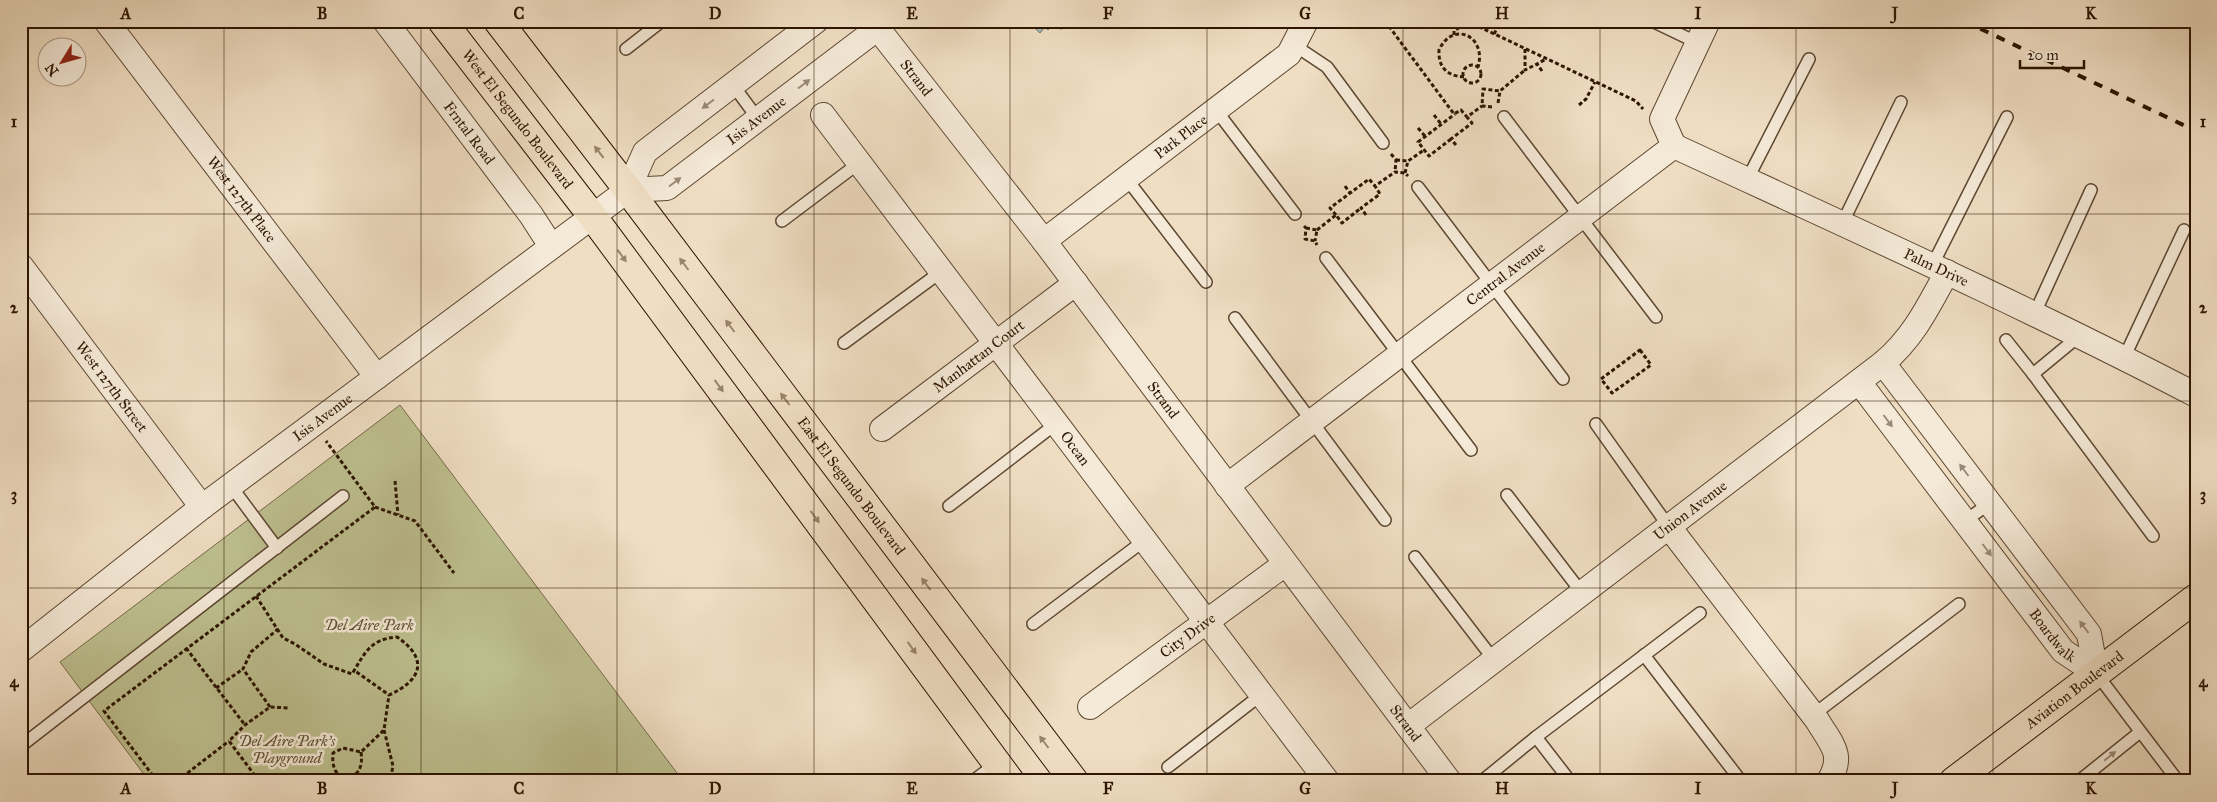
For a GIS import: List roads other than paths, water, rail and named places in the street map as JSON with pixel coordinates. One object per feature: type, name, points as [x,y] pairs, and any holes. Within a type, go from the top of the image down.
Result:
[{"type":"main road","name":"West El Segundo Boulevard","points":[[442,21],[593,217]]},
{"type":"main road","points":[[498,21],[628,190]]},
{"type":"main road","name":"East El Segundo Boulevard","points":[[628,190],[1074,781]]},
{"type":"main road","points":[[593,217],[1004,772]]},
{"type":"main road","name":"Aviation Boulevard","points":[[1954,781],[2196,598]]},
{"type":"street","name":"West 127th Place","points":[[106,21],[377,377]]},
{"type":"street","name":"Frntal Road","points":[[385,21],[531,215],[551,246]]},
{"type":"street","name":"Isis Avenue","points":[[24,641],[628,190],[645,152],[816,21]]},
{"type":"street","name":"Park Place","points":[[1044,241],[1289,54],[1306,21]]},
{"type":"street","points":[[1674,146],[1662,119],[1708,21]]},
{"type":"street","name":"Isis Avenue","points":[[628,190],[667,188],[758,119],[875,25]]},
{"type":"street","name":"Strand","points":[[875,25],[1076,283],[1449,781]]},
{"type":"street","name":"Ocean","points":[[823,115],[1327,781]]},
{"type":"street","name":"Palm Drive","points":[[1674,146],[1940,269],[2196,395]]},
{"type":"street","name":"Central Avenue","points":[[1227,486],[1674,146]]},
{"type":"street","name":"West 127th Street","points":[[21,266],[202,507]]},
{"type":"street","name":"Union Avenue","points":[[1408,726],[1883,364],[1899,350],[1913,333],[1940,269]]},
{"type":"street","name":"Manhattan Court","points":[[882,429],[1076,283]]},
{"type":"street","name":"Boardwalk","points":[[1883,364],[2089,634],[2096,673]]},
{"type":"street","name":"Boardwalk","points":[[1859,382],[2063,651],[2096,673]]},
{"type":"street","points":[[1669,527],[1813,715],[1835,751],[1832,774]]},
{"type":"street","name":"City Drive","points":[[1090,707],[1285,564]]},
{"type":"lane","points":[[626,49],[662,21]]},
{"type":"lane","points":[[1652,21],[1698,43]]},
{"type":"lane","points":[[1294,45],[1327,67],[1383,143]]},
{"type":"lane","points":[[1747,180],[1810,59]]},
{"type":"lane","points":[[733,85],[758,119]]},
{"type":"lane","points":[[1842,224],[1901,102]]},
{"type":"lane","points":[[1216,110],[1294,214]]},
{"type":"lane","points":[[1504,117],[1656,317]]},
{"type":"lane","points":[[1940,269],[2007,118]]},
{"type":"lane","points":[[782,221],[859,163]]},
{"type":"lane","points":[[1126,178],[1206,282]]},
{"type":"lane","points":[[1418,187],[1563,379]]},
{"type":"lane","points":[[2034,315],[2091,190]]},
{"type":"lane","points":[[2124,358],[2184,230]]},
{"type":"lane","points":[[1326,258],[1472,450]]},
{"type":"lane","points":[[844,343],[942,271]]},
{"type":"lane","points":[[1235,318],[1385,520]]},
{"type":"lane","points":[[2032,374],[2079,336]]},
{"type":"lane","points":[[2006,340],[2153,536]]},
{"type":"lane","points":[[949,506],[1057,423]]},
{"type":"lane","points":[[1596,424],[1669,527]]},
{"type":"lane","points":[[231,486],[277,548]]},
{"type":"lane","points":[[1507,495],[1582,593]]},
{"type":"lane","points":[[21,746],[343,496]]},
{"type":"lane","points":[[1965,521],[1990,503]]},
{"type":"lane","points":[[1033,624],[1145,540]]},
{"type":"lane","points":[[1415,556],[1494,660]]},
{"type":"lane","points":[[1813,715],[1959,604]]},
{"type":"lane","points":[[1482,781],[1536,737],[1700,613]]},
{"type":"lane","points":[[1644,655],[1742,781]]},
{"type":"lane","points":[[2096,673],[2178,781]]},
{"type":"lane","points":[[1168,767],[1262,694]]},
{"type":"lane","points":[[2080,781],[2140,732]]},
{"type":"lane","points":[[1536,737],[1570,781]]},
{"type":"lane","points":[[973,781],[1004,772]]},
{"type":"water","points":[[1027,21],[1072,21],[1062,29],[1051,27],[1048,30],[1045,27],[1040,33]]},
{"type":"railway","points":[[1964,21],[2196,131]]},
{"type":"park label","name":"Del Aire Park","points":[[369,625]]},
{"type":"park label","name":"Del Aire Park's Playground","points":[[287,750]]}]
